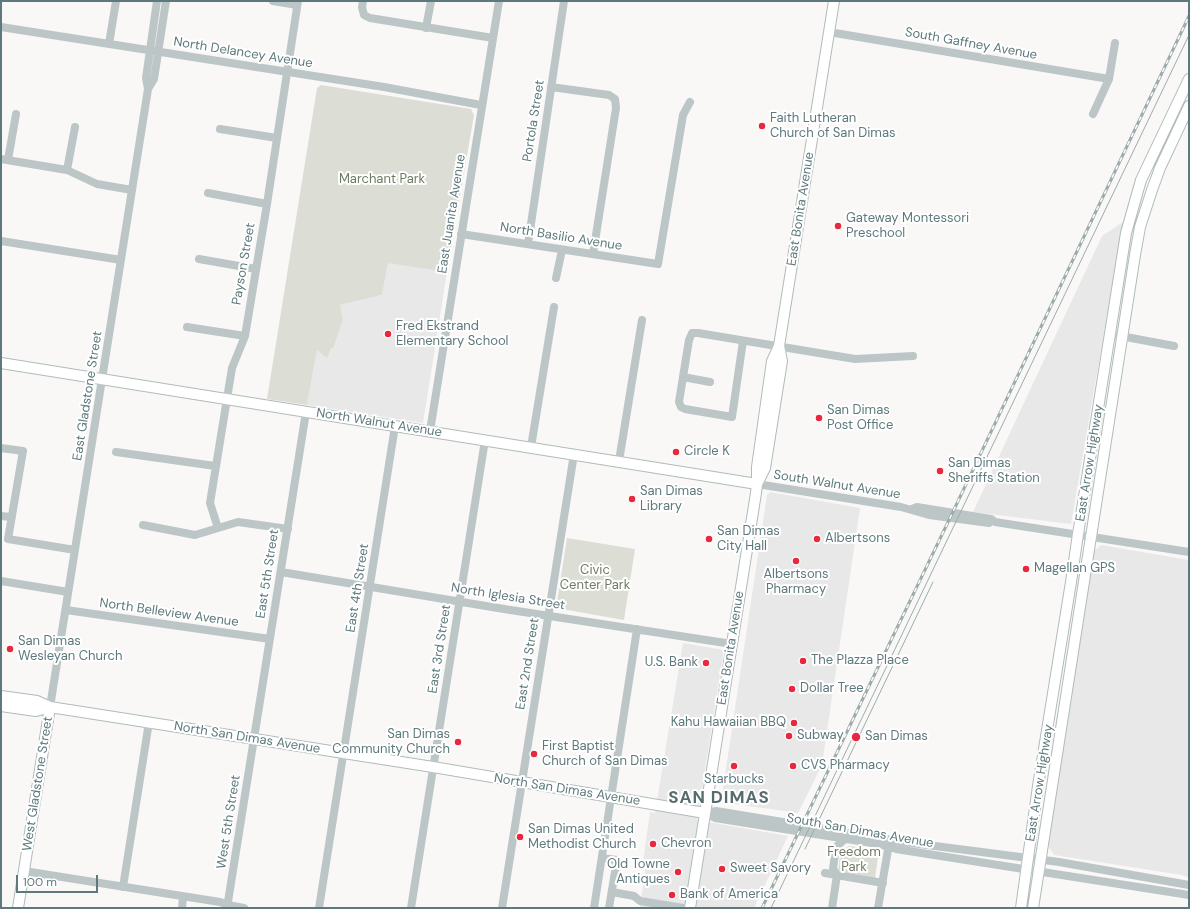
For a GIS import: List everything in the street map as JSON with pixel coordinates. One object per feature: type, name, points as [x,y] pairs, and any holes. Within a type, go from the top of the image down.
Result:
[{"type":"main road","name":"East Bonita Avenue","points":[[690,908],[757,484],[757,467],[772,360],[779,346],[834,1]]},
{"type":"main road","name":"East Arrow Highway","points":[[1021,908],[1038,786],[1126,233],[1141,180],[1189,79]]},
{"type":"main road","name":"East Arrow Highway","points":[[1033,908],[1140,227],[1160,168],[1189,106]]},
{"type":"main road","name":"North Walnut Avenue","points":[[1,363],[757,484]]},
{"type":"main road","name":"North San Dimas Avenue","points":[[1,696],[37,701],[50,707],[343,753],[705,813]]},
{"type":"main road","name":"North San Dimas Avenue","points":[[1,706],[36,711],[50,707]]},
{"type":"main road","name":"West Gladstone Street","points":[[18,908],[50,707]]},
{"type":"street","points":[[109,44],[116,1]]},
{"type":"street","name":"East Gladstone Street","points":[[50,707],[148,88],[154,79],[157,1]]},
{"type":"street","name":"East Gladstone Street","points":[[154,52],[166,1]]},
{"type":"street","points":[[273,1],[297,3]]},
{"type":"street","points":[[363,1],[362,7],[364,14],[370,18],[493,38]]},
{"type":"street","points":[[426,28],[430,1]]},
{"type":"street","name":"East Juanita Avenue","points":[[430,432],[481,105],[499,1]]},
{"type":"street","name":"Portola Street","points":[[528,244],[564,1]]},
{"type":"street","name":"Payson Street","points":[[218,528],[210,503],[215,466],[232,368],[245,336],[267,204],[297,3]]},
{"type":"street","name":"North Delancey Avenue","points":[[1,27],[384,87],[481,105]]},
{"type":"street","name":"South Gaffney Avenue","points":[[829,32],[1109,79]]},
{"type":"street","points":[[1093,114],[1109,79],[1115,42]]},
{"type":"street","points":[[551,87],[608,95],[614,98],[616,108],[593,254]]},
{"type":"street","name":"North Basilio Avenue","points":[[461,234],[658,264],[684,115],[690,102]]},
{"type":"street","points":[[16,114],[4,159],[67,170],[97,184],[132,190]]},
{"type":"street","points":[[67,170],[75,127]]},
{"type":"street","points":[[220,129],[276,138]]},
{"type":"street","points":[[208,193],[267,204]]},
{"type":"street","points":[[1,241],[121,260]]},
{"type":"street","points":[[556,278],[562,250]]},
{"type":"street","points":[[199,260],[256,268]]},
{"type":"street","points":[[531,447],[554,307]]},
{"type":"street","points":[[619,461],[642,320]]},
{"type":"street","points":[[187,327],[245,336]]},
{"type":"street","points":[[744,341],[732,417],[681,407],[679,402],[689,340],[692,333],[698,333],[855,359],[913,356]]},
{"type":"street","points":[[1110,334],[1174,346]]},
{"type":"street","points":[[683,377],[710,382]]},
{"type":"street","name":"East 5th Street","points":[[254,739],[306,412]]},
{"type":"street","name":"East 4th Street","points":[[319,908],[396,426]]},
{"type":"street","name":"East 3rd Street","points":[[411,908],[485,440]]},
{"type":"street","points":[[1,448],[23,451],[8,540],[75,550]]},
{"type":"street","points":[[116,452],[215,466]]},
{"type":"street","name":"East 2nd Street","points":[[502,908],[574,454]]},
{"type":"street","name":"South Walnut Avenue","points":[[757,484],[912,509],[917,507],[991,519],[995,522],[1189,552]]},
{"type":"street","points":[[1,516],[11,517]]},
{"type":"street","points":[[144,525],[195,535],[238,522],[288,529]]},
{"type":"street","name":"North Iglesia Street","points":[[281,572],[370,588],[732,644]]},
{"type":"street","points":[[1,581],[68,592]]},
{"type":"street","name":"North Belleview Avenue","points":[[66,610],[270,639]]},
{"type":"street","points":[[594,908],[637,629]]},
{"type":"street","points":[[123,887],[149,722]]},
{"type":"street","name":"West 5th Street","points":[[227,907],[254,739]]},
{"type":"street","name":"South San Dimas Avenue","points":[[705,813],[716,811],[889,843],[1040,859],[1189,884]]},
{"type":"street","name":"South San Dimas Avenue","points":[[705,813],[715,818],[878,844],[889,843]]},
{"type":"street","points":[[832,908],[837,875],[833,869],[836,848],[845,839]]},
{"type":"street","points":[[878,908],[889,843]]},
{"type":"street","name":"South San Dimas Avenue","points":[[889,843],[896,850],[1189,895]]},
{"type":"street","points":[[602,858],[617,860],[609,908]]},
{"type":"street","points":[[24,871],[220,902],[227,907],[244,908]]},
{"type":"street","points":[[825,874],[883,883]]},
{"type":"street","points":[[612,892],[638,902],[683,908]]},
{"type":"street","points":[[182,908],[183,897]]},
{"type":"shaded area","points":[[1123,222],[1071,524],[973,512],[1102,236]]},
{"type":"shaded area","name":"Fred Ekstrand Elementary School","points":[[388,262],[447,272],[423,423],[307,405],[317,350],[343,320],[340,305],[382,295]]},
{"type":"shaded area","points":[[770,492],[860,508],[822,765],[798,813],[721,802],[767,495]]},
{"type":"shaded area","points":[[1101,545],[1189,560],[1189,878],[1182,875],[1054,855],[1048,846],[1094,551]]},
{"type":"shaded area","points":[[683,643],[724,650],[697,820],[788,836],[754,908],[640,908],[646,863],[643,862],[650,812],[655,813]]},
{"type":"green space","name":"Marchant Park","points":[[321,85],[471,109],[474,115],[447,272],[388,263],[382,295],[340,305],[343,320],[333,348],[331,348],[327,358],[317,350],[307,405],[267,399],[317,88]]},
{"type":"green space","name":"Civic Center Park","points":[[567,538],[635,549],[624,620],[556,608]]},
{"type":"green space","name":"Freedom Park","points":[[849,846],[873,849],[878,857],[875,878],[838,871],[841,849]]},
{"type":"tram line","points":[[771,908],[1189,35]]},
{"type":"tram line","points":[[805,849],[933,582]]},
{"type":"railway","points":[[762,908],[1189,16]]},
{"type":"place","name":"Faith Lutheran Church of San Dimas","points":[[762,126]]},
{"type":"place","name":"Gateway Montessori Preschool","points":[[838,226]]},
{"type":"place","name":"Fred Ekstrand Elementary School","points":[[388,334]]},
{"type":"place","name":"San Dimas Post Office","points":[[819,418]]},
{"type":"place","name":"Circle K","points":[[676,452]]},
{"type":"place","name":"San Dimas Sheriffs Station","points":[[940,471]]},
{"type":"place","name":"San Dimas Library","points":[[632,499]]},
{"type":"place","name":"San Dimas City Hall","points":[[709,539]]},
{"type":"place","name":"Albertsons","points":[[817,539]]},
{"type":"place","name":"Albertsons Pharmacy","points":[[796,561]]},
{"type":"place","name":"Magellan GPS","points":[[1026,569]]},
{"type":"place","name":"San Dimas Wesleyan Church","points":[[10,649]]},
{"type":"place","name":"The Plazza Place","points":[[803,661]]},
{"type":"place","name":"U.S. Bank","points":[[706,663]]},
{"type":"place","name":"Dollar Tree","points":[[792,689]]},
{"type":"place","name":"Kahu Hawaiian BBQ","points":[[794,723]]},
{"type":"place","name":"Subway","points":[[789,736]]},
{"type":"place","name":"San Dimas","points":[[856,737]]},
{"type":"place","name":"San Dimas Community Church","points":[[458,742]]},
{"type":"place","name":"First Baptist Church of San Dimas","points":[[534,754]]},
{"type":"place","name":"Starbucks","points":[[734,766]]},
{"type":"place","name":"CVS Pharmacy","points":[[793,766]]},
{"type":"place","name":"San Dimas United Methodist Church","points":[[520,837]]},
{"type":"place","name":"Chevron","points":[[653,844]]},
{"type":"place","name":"Sweet Savory","points":[[722,869]]},
{"type":"place","name":"Old Towne Antiques","points":[[678,872]]},
{"type":"place","name":"Bank of America","points":[[672,895]]},
{"type":"district","name":"SAN DIMAS","points":[[719,799]]}]
